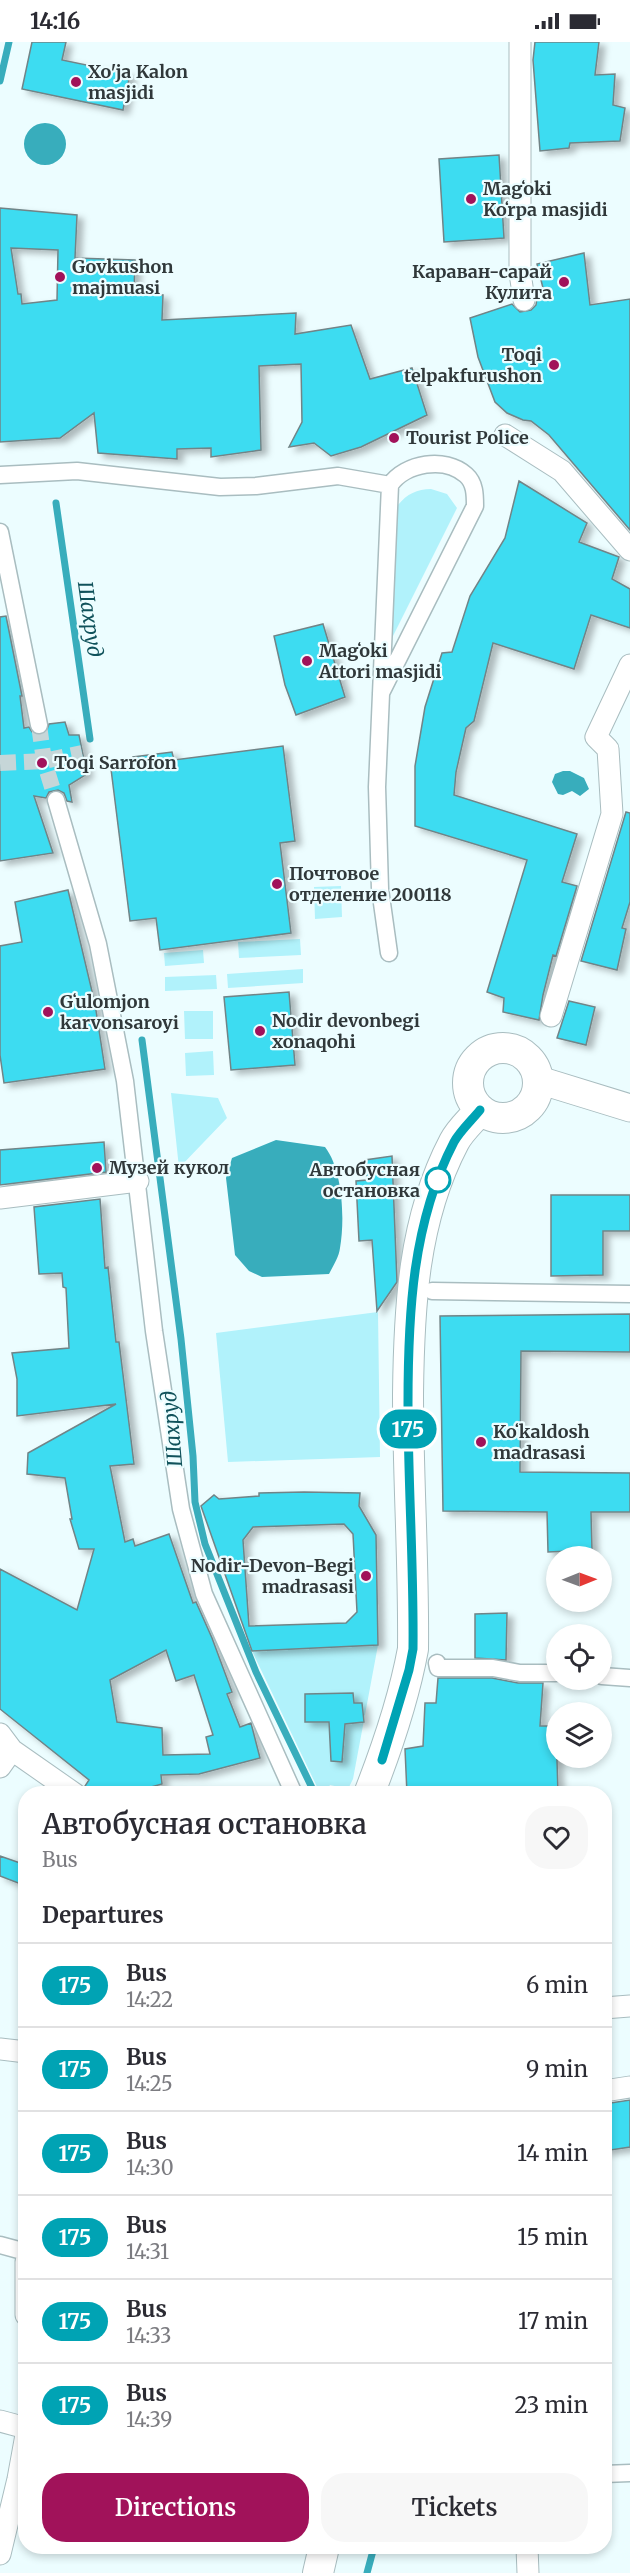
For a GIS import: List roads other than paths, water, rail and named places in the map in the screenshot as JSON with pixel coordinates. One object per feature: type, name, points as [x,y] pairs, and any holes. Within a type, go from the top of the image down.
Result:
[{"type":"main road","points":[[501,1048],[514,1049],[527,1056],[535,1067],[539,1080],[537,1094],[531,1106],[520,1115],[506,1119],[493,1117],[480,1110],[472,1100],[469,1079],[476,1060],[487,1051],[501,1048]]},
{"type":"main road","points":[[372,1786],[409,1670],[413,1649],[408,1476],[408,1355],[416,1260],[441,1172],[456,1140],[480,1110]]},
{"type":"main road","points":[[318,2573],[322,2554]]},
{"type":"street","points":[[520,42],[520,273],[524,300]]},
{"type":"street","points":[[506,435],[562,471],[630,550]]},
{"type":"street","points":[[381,693],[475,506],[475,492],[468,476],[453,467],[428,464],[414,466],[395,477],[390,485],[387,506],[377,787],[380,889],[389,953]]},
{"type":"street","points":[[0,474],[77,471],[220,487],[256,486],[338,476],[390,485]]},
{"type":"street","points":[[0,532],[39,726]]},
{"type":"street","points":[[551,1016],[612,814],[608,749],[596,737],[630,665]]},
{"type":"street","points":[[56,800],[98,944],[125,1081],[156,1342],[181,1509],[204,1594],[290,1786]]},
{"type":"street","points":[[539,1080],[630,1108]]},
{"type":"street","points":[[0,1198],[138,1181]]},
{"type":"street","points":[[432,1291],[630,1294]]},
{"type":"street","points":[[437,1663],[438,1668],[494,1668],[520,1673],[546,1673]]},
{"type":"street","points":[[612,1677],[630,1678]]},
{"type":"street","points":[[4,1750],[62,1786]]},
{"type":"street","points":[[612,2007],[630,2006]]},
{"type":"street","points":[[0,2049],[18,2051]]},
{"type":"street","points":[[612,2090],[630,2087]]},
{"type":"street","points":[[0,2245],[18,2250]]},
{"type":"street","points":[[0,2421],[18,2426]]},
{"type":"street","points":[[612,2474],[630,2473]]},
{"type":"street","points":[[0,2554],[18,2480]]},
{"type":"street","points":[[527,2554],[528,2573]]},
{"type":"waterway","points":[[0,81],[9,42]]},
{"type":"waterway","name":"Шахруд","points":[[56,503],[90,739]]},
{"type":"waterway","name":"Шахруд","points":[[142,1040],[181,1339],[193,1456],[195,1502],[205,1544],[256,1672],[311,1786]]},
{"type":"waterway","points":[[367,2573],[372,2554]]},
{"type":"tunnel","points":[[39,725],[44,761],[56,800]]},
{"type":"tunnel","points":[[0,763],[44,761],[82,753]]},
{"type":"place","name":"Xo'ja Kalon masjidi","points":[[76,82]]},
{"type":"place","name":"Magʻoki Koʻrpa masjidi","points":[[471,199]]},
{"type":"place","name":"Govkushon majmuasi","points":[[60,277]]},
{"type":"place","name":"Караван-сарай Кулита","points":[[564,282]]},
{"type":"place","name":"Toqi telpakfurushon","points":[[554,365]]},
{"type":"place","name":"Tourist Police","points":[[394,438]]},
{"type":"place","name":"Magʻoki Attori masjidi","points":[[307,661]]},
{"type":"place","name":"Toqi Sarrofon","points":[[42,763]]},
{"type":"place","name":"Почтовое отделение 200118","points":[[277,884]]},
{"type":"place","name":"Gʻulomjon karvonsaroyi","points":[[48,1012]]},
{"type":"place","name":"Nodir devonbegi xonaqohi","points":[[260,1031]]},
{"type":"place","name":"Музей кукол","points":[[97,1168]]},
{"type":"place","name":"Автобусная остановка","points":[[438,1180]]},
{"type":"place","name":"Koʻkaldosh madrasasi","points":[[481,1442]]},
{"type":"place","name":"Nodir-Devon-Begi madrasasi","points":[[366,1576]]}]
